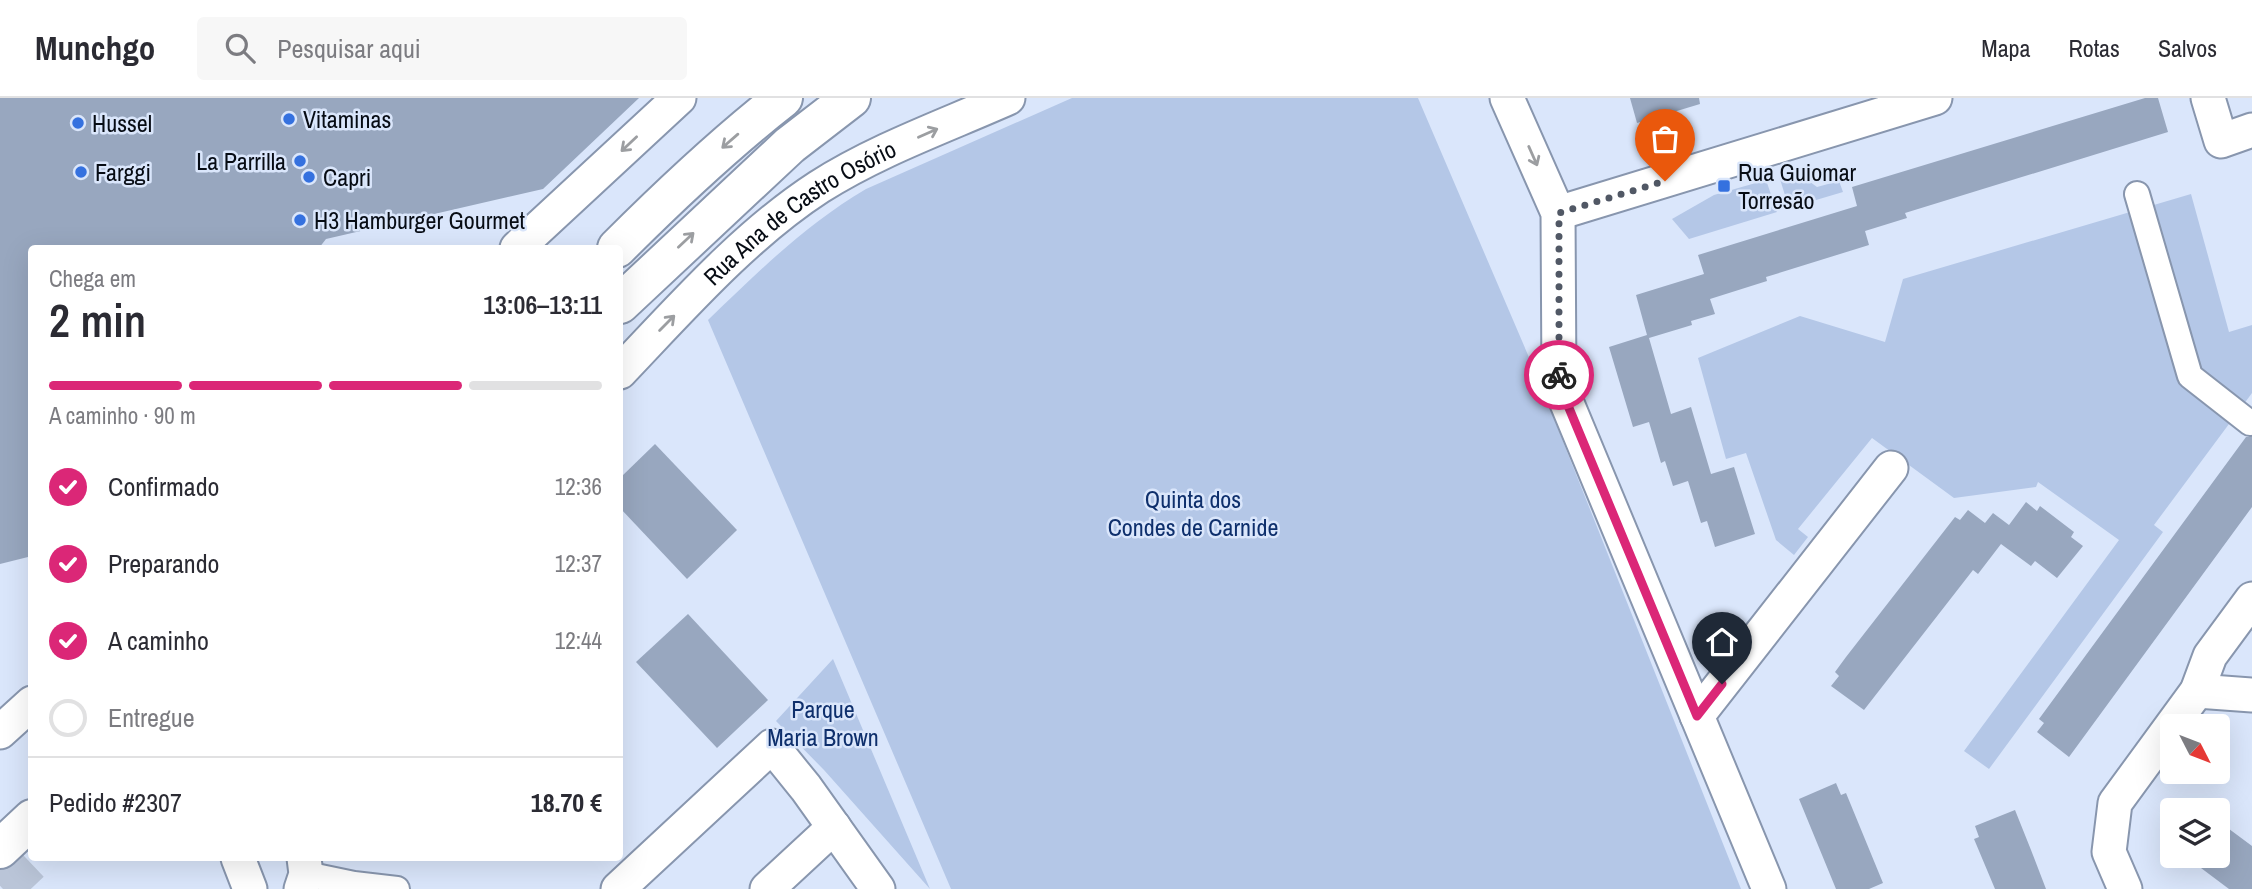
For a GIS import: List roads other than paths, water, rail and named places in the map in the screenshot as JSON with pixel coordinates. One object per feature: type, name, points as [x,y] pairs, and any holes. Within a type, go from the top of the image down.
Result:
[{"type":"main road","points":[[620,245],[695,172],[783,98]]},
{"type":"main road","points":[[623,301],[790,145],[850,98]]},
{"type":"main road","points":[[0,849],[28,823]]},
{"type":"street","points":[[520,245],[679,98]]},
{"type":"street","name":"Rua Ana de Castro Osório","points":[[623,369],[727,263],[774,220],[820,187],[874,157],[1008,98]]},
{"type":"street","points":[[1507,98],[1559,213],[1559,384],[1769,889]]},
{"type":"street","points":[[1559,213],[1935,98]]},
{"type":"street","points":[[2208,98],[2221,141],[2252,130]]},
{"type":"street","points":[[2137,194],[2190,376],[2250,423]]},
{"type":"street","points":[[1697,716],[1891,468]]},
{"type":"street","points":[[2125,889],[2109,852],[2115,803],[2197,691],[2210,656],[2252,598]]},
{"type":"street","points":[[2197,691],[2252,695]]},
{"type":"street","points":[[0,732],[28,707]]},
{"type":"street","points":[[618,889],[772,746],[878,889]]},
{"type":"street","points":[[767,889],[834,827]]},
{"type":"street","points":[[239,861],[250,889]]},
{"type":"street","points":[[304,873],[354,884],[397,889]]},
{"type":"tunnel","points":[[3,889],[33,861]]},
{"type":"place","name":"Vitaminas","points":[[289,119]]},
{"type":"place","name":"Hussel","points":[[78,123]]},
{"type":"place","name":"La Parrilla","points":[[300,161]]},
{"type":"place","name":"Farggi","points":[[81,172]]},
{"type":"place","name":"Capri","points":[[309,177]]},
{"type":"place","name":"Rua Guiomar Torresão","points":[[1724,186]]},
{"type":"place","name":"H3 Hamburger Gourmet","points":[[300,220]]},
{"type":"park label","name":"Quinta dos Condes de Carnide","points":[[1193,513]]},
{"type":"park label","name":"Parque Maria Brown","points":[[823,723]]}]
